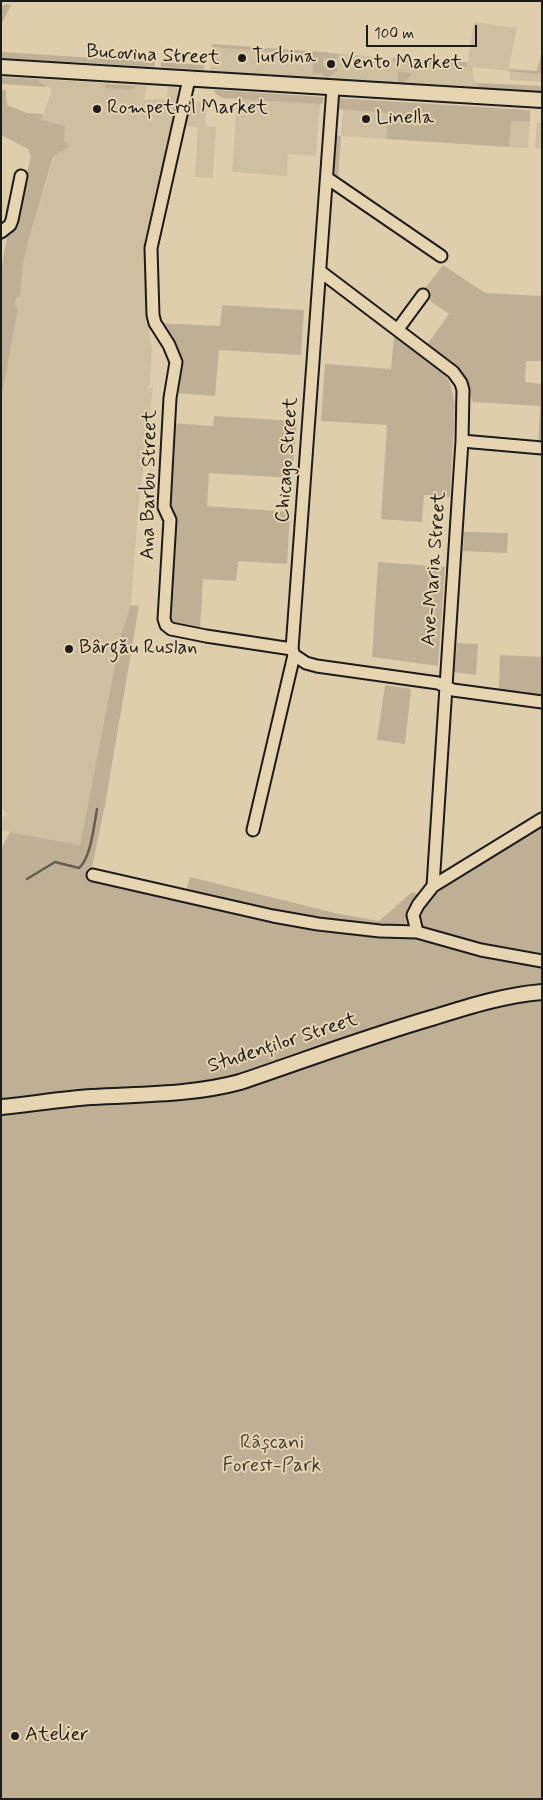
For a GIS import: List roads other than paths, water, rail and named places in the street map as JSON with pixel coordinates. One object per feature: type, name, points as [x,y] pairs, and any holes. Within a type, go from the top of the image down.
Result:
[{"type":"main road","name":"Bucovina Street","points":[[1,67],[542,100]]},
{"type":"main road","name":"Studenților Street","points":[[1,1107],[76,1098],[179,1093],[213,1089],[240,1082],[414,1023],[480,1003],[518,994],[542,992]]},
{"type":"street","name":"Ana Barbu Street","points":[[189,79],[151,248],[152,306],[155,323],[169,345],[176,362],[170,398],[164,508],[170,520],[164,619],[166,625],[171,629],[293,652]]},
{"type":"street","name":"Chicago Street","points":[[253,830],[293,652],[321,272],[332,88]]},
{"type":"street","points":[[1,232],[12,220],[20,176]]},
{"type":"street","points":[[327,178],[441,256]]},
{"type":"street","name":"Ave-Maria Street","points":[[321,272],[453,372],[461,383],[464,397],[433,886]]},
{"type":"street","points":[[319,290],[324,284],[329,282],[336,283]]},
{"type":"street","points":[[398,329],[423,296]]},
{"type":"street","points":[[462,441],[542,448]]},
{"type":"street","points":[[293,652],[306,663],[317,666],[438,683],[453,690],[542,702]]},
{"type":"street","points":[[417,932],[413,915],[418,905],[433,886],[542,817]]},
{"type":"street","points":[[93,875],[273,916],[318,924],[380,931],[417,932],[481,950],[542,961]]},
{"type":"waterway","points":[[27,879],[55,862],[79,868],[89,849],[97,809]]},
{"type":"place","name":"Turbina","points":[[242,58]]},
{"type":"place","name":"Vento Market","points":[[331,64]]},
{"type":"place","name":"Rompetrol Market","points":[[97,109]]},
{"type":"place","name":"Linella","points":[[366,119]]},
{"type":"place","name":"Bârgău Ruslan","points":[[69,649]]},
{"type":"place","name":"Atelier","points":[[15,1736]]},
{"type":"park label","name":"Râșcani Forest-Park","points":[[272,1456]]}]
